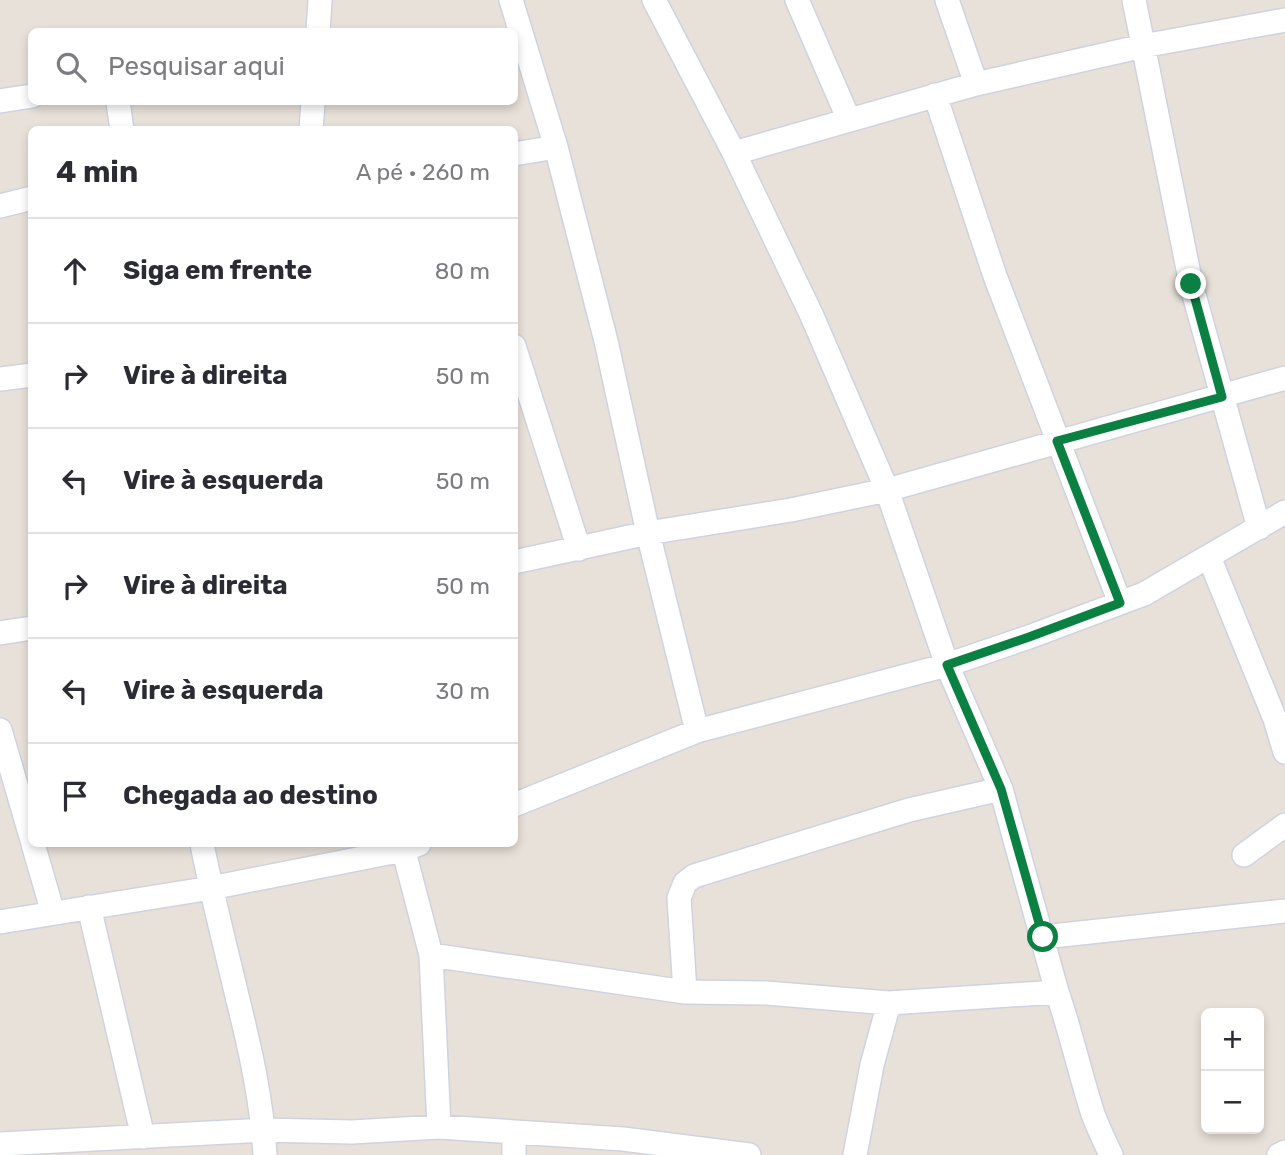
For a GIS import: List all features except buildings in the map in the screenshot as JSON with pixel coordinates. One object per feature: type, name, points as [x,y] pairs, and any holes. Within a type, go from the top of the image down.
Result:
[{"type":"street","points":[[318,28],[320,0]]},
{"type":"street","points":[[511,0],[556,147],[606,341],[648,533],[697,731]]},
{"type":"street","points":[[654,0],[734,153],[812,316],[887,490],[947,665],[1001,789],[1094,1118],[1111,1155]]},
{"type":"street","points":[[797,0],[849,120]]},
{"type":"street","points":[[947,0],[976,83]]},
{"type":"street","points":[[1134,0],[1191,284],[1259,527]]},
{"type":"street","points":[[734,153],[976,83],[1143,46],[1285,20]]},
{"type":"street","points":[[935,95],[995,276],[1120,603]]},
{"type":"street","points":[[0,101],[28,97]]},
{"type":"street","points":[[118,105],[121,126]]},
{"type":"street","points":[[311,126],[313,105]]},
{"type":"street","points":[[518,153],[556,147]]},
{"type":"street","points":[[0,206],[28,199]]},
{"type":"street","points":[[518,358],[579,549]]},
{"type":"street","points":[[0,379],[28,376]]},
{"type":"street","points":[[518,561],[648,533],[791,510],[887,490],[1285,378]]},
{"type":"street","points":[[518,803],[697,731],[947,665],[1144,594],[1285,512]]},
{"type":"street","points":[[1209,557],[1275,719],[1285,752]]},
{"type":"street","points":[[0,633],[28,629]]},
{"type":"street","points":[[0,730],[28,828]]},
{"type":"street","points":[[685,992],[679,898],[685,883],[694,876],[909,810],[1001,789]]},
{"type":"street","points":[[1244,855],[1285,825]]},
{"type":"street","points":[[33,847],[52,913]]},
{"type":"street","points":[[203,847],[250,1051],[264,1130],[265,1155]]},
{"type":"street","points":[[0,922],[211,888],[403,847]]},
{"type":"street","points":[[408,847],[431,956],[439,1127]]},
{"type":"street","points":[[89,907],[143,1137]]},
{"type":"street","points":[[1043,937],[1285,911]]},
{"type":"street","points":[[431,956],[685,992],[766,993],[889,1003],[1057,992]]},
{"type":"street","points":[[855,1155],[872,1065],[889,1003]]},
{"type":"street","points":[[0,1144],[264,1130],[352,1132],[439,1127],[514,1144],[623,1139],[749,1155]]},
{"type":"street","points":[[1279,1155],[1285,1152]]},
{"type":"route","points":[[1043,937],[1001,789],[947,665],[1120,603],[1057,441],[1222,397],[1191,284]]}]
